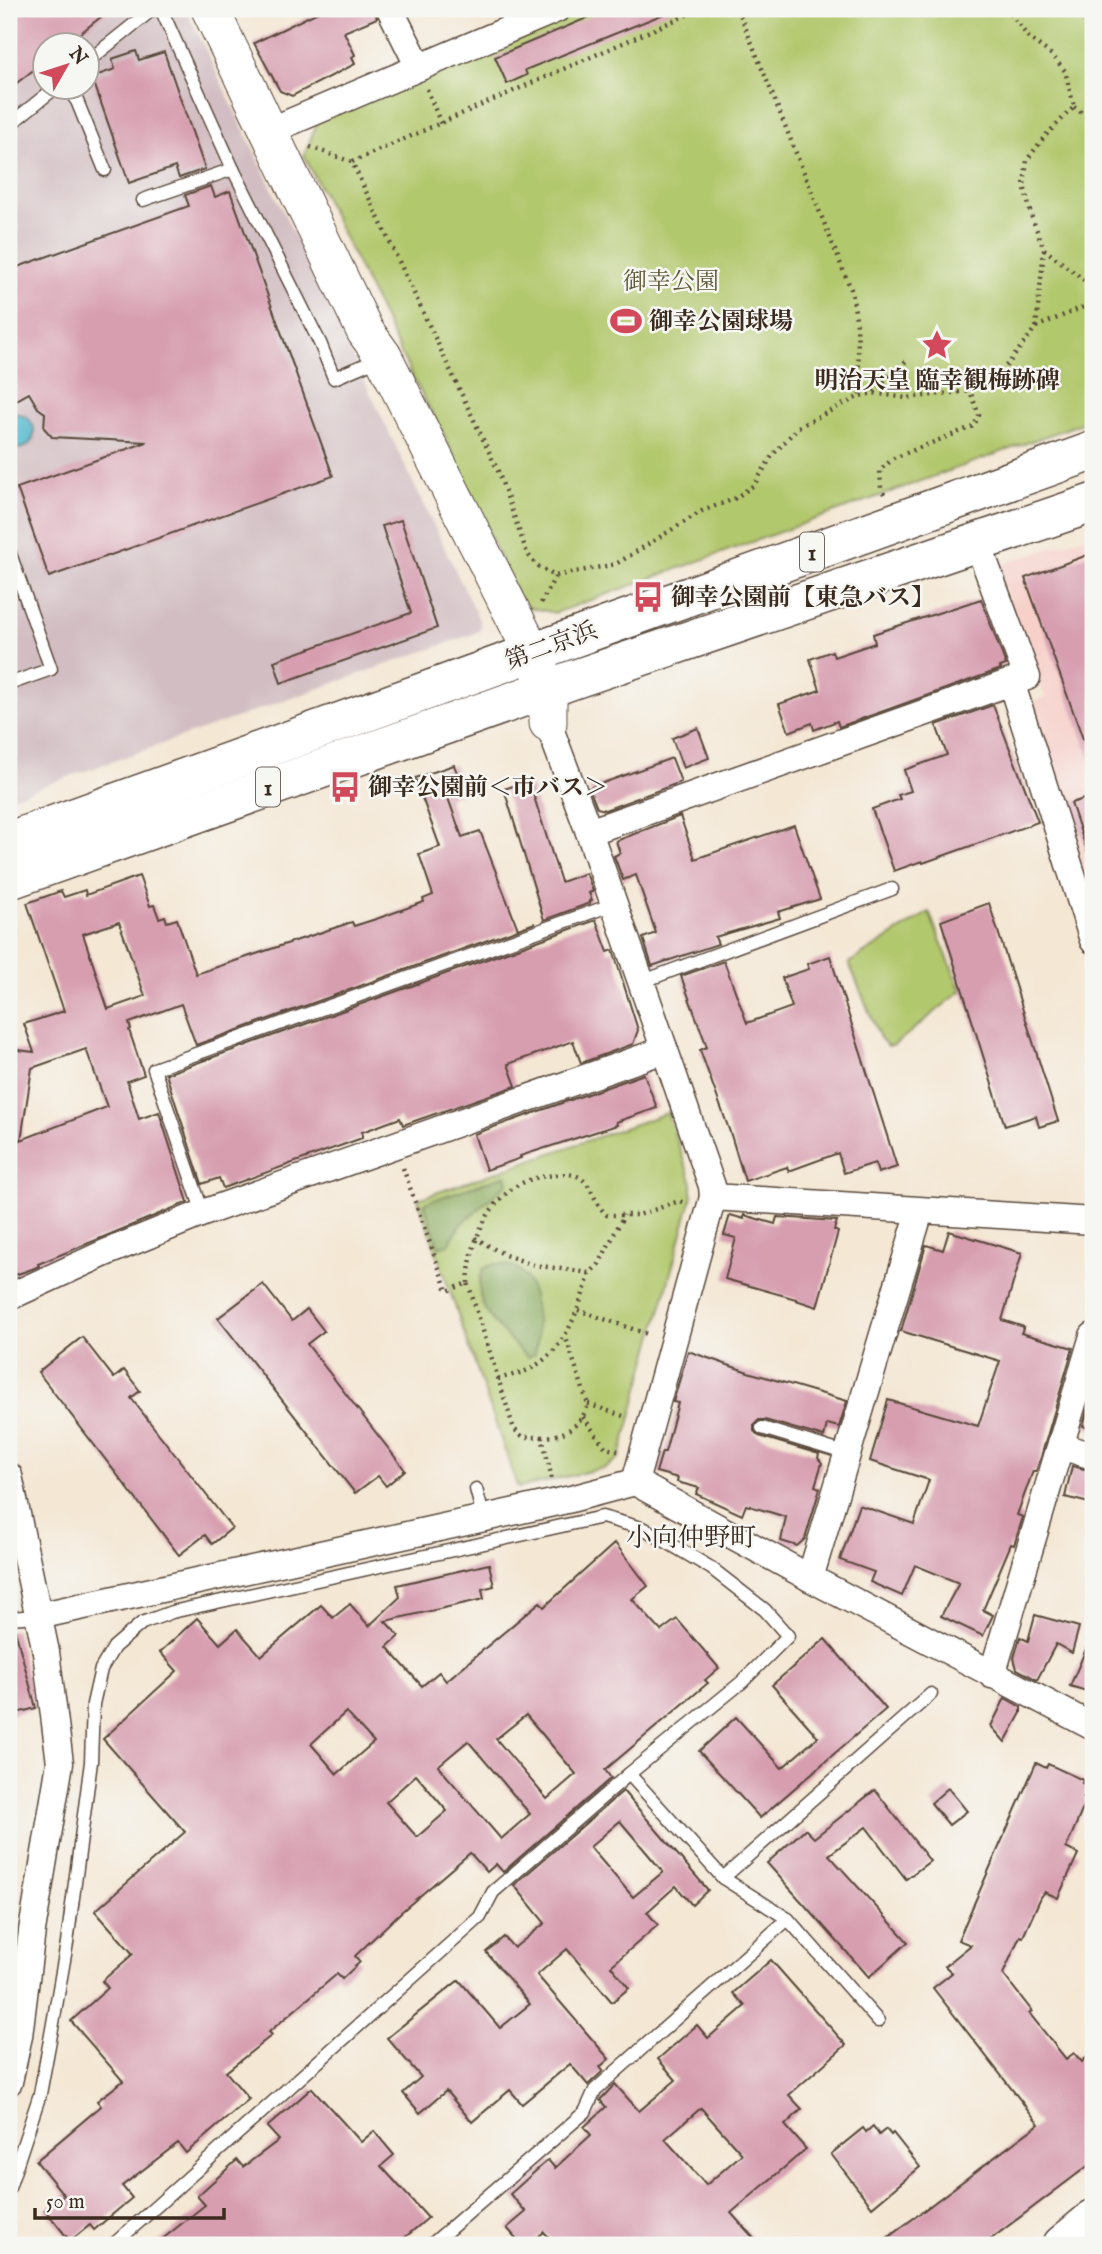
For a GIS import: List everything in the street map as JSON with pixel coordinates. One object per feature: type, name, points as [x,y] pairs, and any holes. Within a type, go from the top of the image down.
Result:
[{"type":"main road","name":"第二京浜","points":[[9,841],[1093,451]]},
{"type":"main road","name":"第二京浜","points":[[9,880],[541,703],[1093,503]]},
{"type":"main road","points":[[1062,2245],[1093,2218]]},
{"type":"street","points":[[209,9],[367,347],[383,356],[522,656],[589,832],[710,1174],[635,1482]]},
{"type":"street","points":[[390,9],[419,68]]},
{"type":"street","points":[[267,132],[557,9]]},
{"type":"street","points":[[589,832],[1027,677],[978,544]]},
{"type":"street","points":[[1011,682],[1093,940]]},
{"type":"street","points":[[9,1297],[105,1253],[203,1213],[664,1050]]},
{"type":"street","points":[[704,1202],[920,1211],[1093,1222]]},
{"type":"street","points":[[810,1578],[920,1211]]},
{"type":"street","points":[[992,1675],[1093,1336]]},
{"type":"street","points":[[1061,1446],[1093,1456]]},
{"type":"street","points":[[9,1476],[46,1653],[60,1763],[32,1931],[19,2036],[9,2082]]},
{"type":"street","points":[[38,1616],[484,1519],[635,1482],[810,1578],[1093,1727]]},
{"type":"lane","points":[[102,50],[153,9]]},
{"type":"lane","points":[[161,9],[233,169],[320,343],[334,379],[367,347]]},
{"type":"lane","points":[[9,125],[38,102]]},
{"type":"lane","points":[[77,102],[104,170]]},
{"type":"lane","points":[[143,200],[233,169]]},
{"type":"lane","points":[[9,551],[51,669],[9,684]]},
{"type":"lane","points":[[641,982],[892,889]]},
{"type":"lane","points":[[203,1213],[154,1069],[614,904]]},
{"type":"lane","points":[[762,1428],[848,1454]]},
{"type":"lane","points":[[476,1489],[484,1519]]},
{"type":"lane","points":[[9,2188],[40,2094],[67,1943],[91,1762],[95,1693],[101,1669],[114,1647],[142,1623],[172,1612],[602,1517],[645,1528],[711,1568],[765,1611],[788,1636],[742,1682],[629,1774],[493,1892],[480,1917],[113,2245]]},
{"type":"lane","points":[[9,1618],[38,1616]]},
{"type":"lane","points":[[723,1878],[931,1694]]},
{"type":"lane","points":[[629,1774],[723,1878],[788,1919],[878,2021]]},
{"type":"lane","points":[[431,2245],[585,2112],[595,2090],[788,1919]]},
{"type":"path","points":[[700,9],[352,162],[498,471],[527,553],[536,565],[555,576],[616,564],[702,512],[734,499],[754,485],[772,456],[798,427],[860,396],[873,393],[906,398],[970,391],[992,379],[1008,364],[1036,327],[1093,303]]},
{"type":"path","points":[[738,9],[852,292],[858,325],[860,396]]},
{"type":"path","points":[[1007,9],[1029,38],[1052,55],[1065,71],[1074,107],[1093,121]]},
{"type":"path","points":[[419,68],[441,124]]},
{"type":"path","points":[[1036,327],[1044,249],[1031,215],[1024,185],[1027,160],[1045,136],[1074,107]]},
{"type":"path","points":[[1044,249],[1093,287]]},
{"type":"path","points":[[873,393],[908,359]]},
{"type":"path","points":[[890,503],[881,488],[880,470],[894,458],[974,426],[979,415],[970,391]]},
{"type":"path","points":[[540,604],[555,576]]},
{"type":"path","points":[[401,1161],[447,1291],[468,1283]]},
{"type":"path","points":[[565,1337],[587,1404],[583,1417],[567,1431],[542,1437],[523,1437],[513,1429],[468,1283],[468,1262],[475,1238],[484,1218],[503,1197],[534,1177],[576,1175],[589,1184],[597,1206],[607,1215],[639,1215],[679,1201],[704,1202]]},
{"type":"path","points":[[498,1379],[529,1369],[556,1348],[565,1337],[578,1310],[590,1273],[599,1264],[624,1215]]},
{"type":"path","points":[[475,1238],[505,1255],[534,1265],[590,1273]]},
{"type":"path","points":[[578,1310],[658,1337]]},
{"type":"path","points":[[587,1404],[635,1420]]},
{"type":"path","points":[[583,1417],[606,1448],[625,1453]]},
{"type":"path","points":[[542,1437],[553,1484]]},
{"type":"shaded area","points":[[9,9],[186,9],[480,622],[480,630],[9,798]]},
{"type":"shaded area","points":[[1093,534],[1093,914],[1026,705],[1045,697],[996,566]]},
{"type":"green space","name":"御幸公園","points":[[583,9],[1078,9],[1093,39],[1093,419],[555,613],[522,606],[443,433],[412,376],[304,155],[318,121]]},
{"type":"green space","points":[[929,912],[961,991],[894,1045],[888,1046],[880,1038],[849,963]]},
{"type":"green space","points":[[667,1113],[692,1183],[692,1196],[620,1457],[607,1467],[518,1488],[418,1199]]},
{"type":"green space","points":[[506,1175],[508,1183],[460,1225],[449,1244],[439,1247],[424,1203]]},
{"type":"green space","points":[[493,1264],[516,1268],[530,1286],[536,1309],[537,1334],[535,1354],[528,1357],[495,1324],[483,1305],[480,1282],[483,1269]]},
{"type":"water","points":[[11,413],[22,415],[33,426],[32,440],[19,449],[9,448]]},
{"type":"building","points":[[9,9],[111,9],[82,32],[32,32],[32,71],[9,89]]},
{"type":"building","points":[[324,9],[374,9],[377,18],[344,32],[355,55],[352,57],[355,64],[292,96],[280,91],[254,43]]},
{"type":"building","points":[[608,9],[676,9],[525,70],[527,75],[507,84],[495,57]]},
{"type":"building","points":[[136,51],[139,60],[164,52],[205,169],[179,178],[175,167],[129,183],[101,102],[102,74],[115,69],[112,59]]},
{"type":"building","points":[[211,186],[215,197],[230,191],[333,476],[49,577],[17,488],[147,442],[52,437],[44,428],[45,413],[38,408],[29,393],[9,404],[9,270],[189,206],[185,195]]},
{"type":"building","points":[[401,520],[437,628],[281,683],[274,661],[411,613],[382,526]]},
{"type":"building","points":[[1093,553],[1093,761],[1091,761],[1025,578]]},
{"type":"building","points":[[981,599],[1006,665],[1000,667],[1001,669],[839,727],[837,721],[814,730],[812,723],[789,732],[779,704],[820,690],[810,659],[832,651],[834,657],[875,643],[873,634]]},
{"type":"building","points":[[993,705],[1038,822],[894,871],[872,809],[900,799],[898,795],[911,791],[904,770],[947,755],[936,725]]},
{"type":"building","points":[[698,728],[709,758],[683,768],[672,738]]},
{"type":"building","points":[[672,758],[681,782],[605,810],[597,808],[589,788]]},
{"type":"building","points":[[454,765],[464,791],[448,798],[462,837],[480,831],[518,929],[535,923],[196,1045],[181,1004],[129,1023],[144,1075],[127,1081],[139,1119],[159,1112],[188,1202],[9,1277],[9,1049],[34,1052],[24,1024],[64,1011],[27,903],[61,891],[64,897],[85,890],[86,895],[139,876],[150,906],[154,905],[159,918],[165,916],[167,922],[177,919],[196,974],[352,922],[354,926],[379,918],[424,902],[423,899],[433,895],[419,854],[440,847],[415,778]],"holes":[[[119,922],[145,996],[108,1009],[83,934]],[[86,1049],[107,1107],[21,1140],[32,1068]]]},
{"type":"building","points":[[529,781],[561,882],[586,873],[593,891],[589,893],[592,900],[590,903],[544,920],[504,789]]},
{"type":"building","points":[[1093,796],[1093,857],[1089,857],[1071,803]]},
{"type":"building","points":[[680,816],[695,859],[794,825],[820,899],[778,912],[780,918],[715,937],[718,944],[652,966],[643,938],[656,933],[636,875],[623,880],[614,856],[620,853],[616,841]]},
{"type":"building","points":[[989,903],[1058,1121],[1039,1127],[1036,1116],[1005,1126],[941,921]]},
{"type":"building","points":[[596,920],[608,952],[613,950],[638,1030],[633,1044],[581,1063],[573,1041],[508,1064],[516,1086],[403,1125],[400,1118],[362,1132],[362,1138],[223,1188],[219,1178],[202,1184],[166,1074]]},
{"type":"building","points":[[830,956],[897,1167],[878,1173],[875,1163],[844,1173],[838,1153],[789,1171],[787,1167],[745,1181],[700,1050],[707,1047],[681,976],[724,961],[747,1023],[792,1007],[782,978],[809,969],[807,964]]},
{"type":"building","points":[[644,1074],[657,1108],[616,1122],[617,1125],[520,1156],[521,1158],[486,1170],[474,1134]]},
{"type":"building","points":[[730,1215],[744,1219],[744,1215],[775,1224],[777,1217],[837,1221],[834,1230],[838,1232],[817,1307],[725,1279],[736,1238],[724,1235]]},
{"type":"building","points":[[949,1231],[1022,1253],[1002,1320],[1024,1327],[1021,1333],[1073,1348],[1041,1457],[1017,1515],[1023,1517],[1014,1545],[1011,1544],[983,1610],[993,1615],[983,1636],[941,1616],[959,1583],[915,1565],[902,1596],[870,1582],[874,1572],[840,1560],[859,1505],[914,1524],[929,1480],[870,1461],[888,1400],[978,1426],[1000,1361],[901,1331],[926,1245],[943,1250]]},
{"type":"building","points":[[263,1284],[292,1321],[307,1309],[324,1331],[307,1344],[405,1470],[386,1486],[378,1476],[355,1493],[218,1318]]},
{"type":"building","points":[[82,1337],[114,1378],[124,1370],[140,1391],[131,1398],[232,1528],[212,1544],[205,1535],[179,1555],[38,1372]]},
{"type":"building","points":[[688,1351],[847,1401],[839,1427],[827,1424],[824,1437],[765,1420],[759,1420],[754,1425],[754,1431],[759,1436],[819,1454],[818,1458],[822,1463],[815,1486],[820,1488],[805,1539],[797,1546],[781,1541],[786,1517],[746,1505],[742,1515],[696,1494],[699,1488],[656,1472],[662,1452],[665,1452],[678,1403],[673,1402]]},
{"type":"building","points":[[1093,1390],[1093,1430],[1083,1426]]},
{"type":"building","points":[[1072,1466],[1093,1471],[1093,1504],[1065,1497]]},
{"type":"building","points":[[615,1543],[648,1586],[632,1599],[661,1631],[677,1619],[719,1668],[705,1680],[708,1683],[605,1770],[611,1778],[503,1872],[496,1864],[487,1872],[470,1853],[400,1913],[355,1956],[360,1962],[342,1979],[337,1974],[269,2032],[272,2035],[226,2072],[249,2099],[186,2153],[178,2143],[122,2186],[132,2198],[94,2230],[90,2225],[70,2241],[45,2210],[64,2195],[36,2161],[101,2106],[97,2101],[123,2081],[71,2021],[108,1988],[102,1981],[133,1954],[95,1911],[185,1832],[103,1739],[177,1671],[160,1652],[197,1618],[220,1644],[237,1629],[261,1656],[321,1605],[333,1618],[350,1604],[369,1626],[400,1597],[397,1585],[489,1564],[494,1586],[482,1589],[484,1599],[385,1621],[399,1636],[387,1647],[422,1686],[439,1672],[446,1681],[540,1602],[544,1607]],"holes":[[[346,1712],[374,1742],[337,1774],[311,1744]],[[526,1715],[576,1774],[547,1799],[496,1739]],[[468,1741],[530,1814],[501,1839],[438,1766]],[[416,1775],[447,1811],[417,1837],[386,1802]]]},
{"type":"building","points":[[1035,1615],[1079,1627],[1072,1653],[1056,1644],[1037,1680],[1017,1669],[1014,1658],[1020,1637],[1028,1641]]},
{"type":"building","points":[[15,1630],[36,1708],[9,1715],[9,1631]]},
{"type":"building","points":[[1093,1633],[1093,1693],[1070,1686]]},
{"type":"building","points":[[825,1639],[886,1709],[760,1818],[699,1751],[736,1717],[782,1768],[818,1737],[772,1685]]},
{"type":"building","points":[[1005,1698],[1021,1707],[1021,1713],[1005,1742],[991,1726]]},
{"type":"building","points":[[1036,1763],[1046,1768],[1048,1764],[1083,1780],[1082,1783],[1088,1786],[1083,1798],[1087,1799],[1066,1848],[1078,1854],[1058,1898],[1045,1892],[1041,1897],[1003,1974],[1032,2011],[1029,2013],[1066,2059],[1074,2053],[1082,2062],[1093,2048],[1093,2162],[983,2245],[878,2245],[1039,2124],[933,1988],[952,1973],[945,1966],[971,1945],[958,1940]]},
{"type":"building","points":[[948,1788],[967,1811],[949,1825],[931,1803]]},
{"type":"building","points":[[875,1790],[930,1861],[906,1879],[866,1827],[829,1855],[908,1942],[869,1977],[767,1863],[805,1829],[814,1838]]},
{"type":"building","points":[[623,1791],[708,1890],[692,1905],[676,1886],[647,1912],[658,1925],[611,1966],[629,1988],[612,2002],[567,1949],[537,1975],[609,2059],[600,2067],[603,2071],[588,2085],[570,2064],[522,2104],[510,2090],[472,2122],[446,2091],[420,2113],[403,2093],[421,2077],[387,2038],[459,1980],[500,2028],[530,2004],[486,1952],[504,1937],[514,1948],[545,1923],[514,1885]],"holes":[[[620,1821],[663,1872],[633,1897],[590,1847]]]},
{"type":"building","points":[[771,1960],[846,2045],[789,2095],[802,2109],[785,2125],[806,2149],[731,2213],[760,2245],[556,2245],[544,2232],[529,2245],[522,2245],[507,2228],[526,2212],[510,2194],[548,2160],[555,2168],[591,2135],[584,2127],[606,2107],[600,2100],[615,2084],[639,2111],[676,2080],[658,2059],[697,2025],[708,2038],[745,2006],[733,1993]],"holes":[[[701,2108],[742,2154],[706,2185],[665,2139]]]},
{"type":"building","points":[[312,2088],[361,2142],[374,2131],[394,2155],[381,2166],[428,2218],[396,2245],[155,2245],[205,2205],[197,2196],[237,2160],[243,2167],[279,2140],[267,2127]]},
{"type":"building","points":[[873,2126],[879,2135],[886,2129],[891,2135],[893,2133],[920,2167],[872,2207],[831,2154],[863,2128],[866,2132]]},
{"type":"place","name":"御幸公園球場","points":[[626,321]]},
{"type":"place","name":"明治天皇 臨幸観梅跡碑","points":[[937,345]]},
{"type":"place","name":"御幸公園前【東急バス】","points":[[648,597]]},
{"type":"place","name":"御幸公園前＜市バス＞","points":[[345,787]]},
{"type":"district","name":"小向仲野町","points":[[691,1537]]}]
